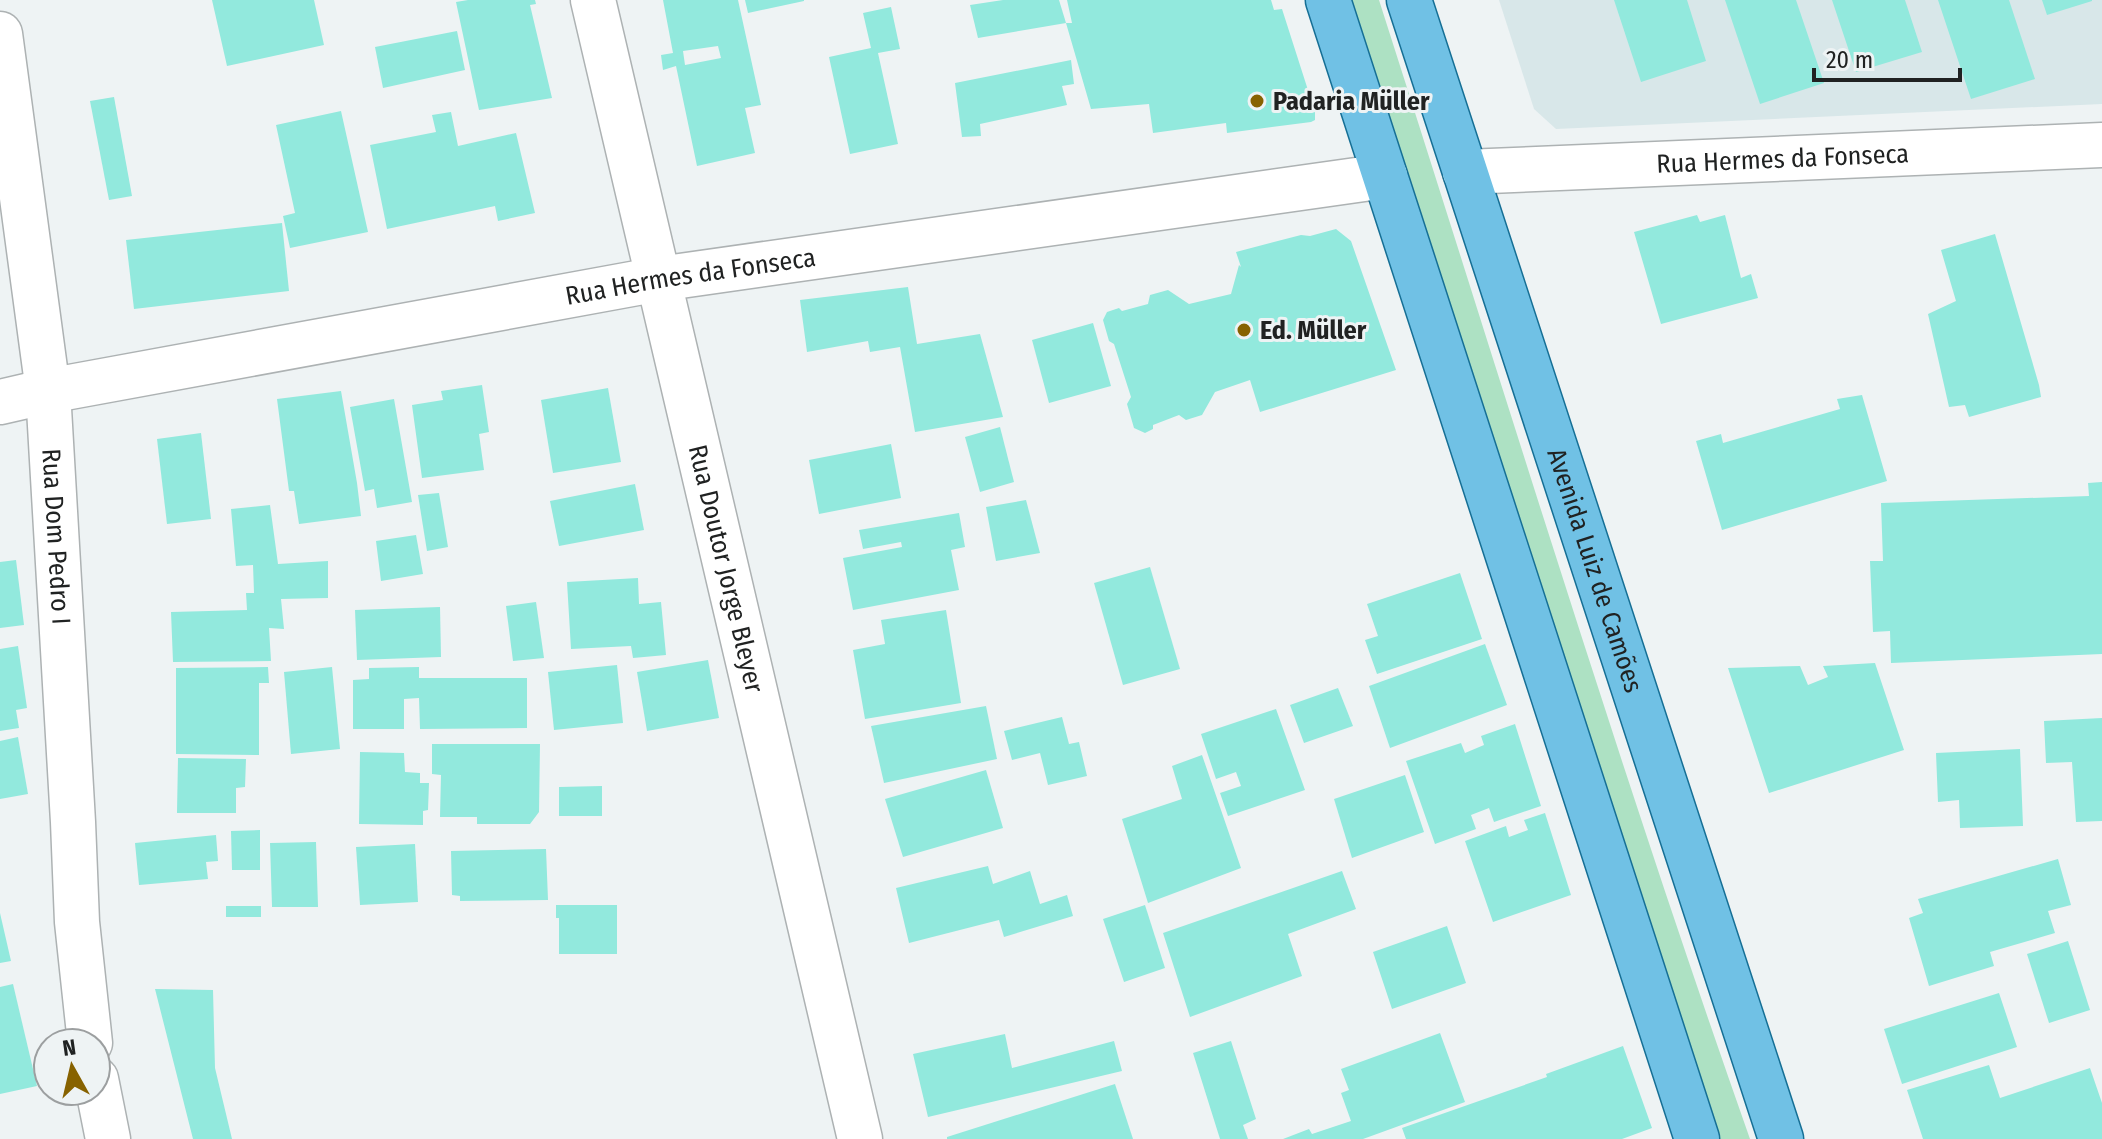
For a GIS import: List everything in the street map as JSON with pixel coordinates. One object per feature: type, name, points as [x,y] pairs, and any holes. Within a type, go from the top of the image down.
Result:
[{"type":"main road","points":[[1328,0],[1697,1139]]},
{"type":"main road","name":"Avenida Luiz de Camões","points":[[1409,0],[1781,1139]]},
{"type":"street","name":"Rua Doutor Jorge Bleyer","points":[[593,0],[860,1139]]},
{"type":"street","name":"Rua Dom Pedro I","points":[[0,34],[48,391],[77,922],[88,1027]]},
{"type":"street","name":"Rua Hermes da Fonseca","points":[[1465,172],[2102,145]]},
{"type":"street","name":"Rua Hermes da Fonseca","points":[[0,402],[659,279],[1385,176]]},
{"type":"street","points":[[102,1107],[108,1139]]},
{"type":"shaded area","points":[[1499,0],[2102,0],[2102,104],[1556,129],[1534,109]]},
{"type":"green space","points":[[1350,0],[1379,0],[1606,713],[1750,1139],[1716,1139]]},
{"type":"building","points":[[212,0],[314,0],[324,45],[227,66]]},
{"type":"building","points":[[535,0],[536,4],[530,5],[552,98],[479,110],[456,2]]},
{"type":"building","points":[[663,0],[738,0],[761,105],[745,108],[755,153],[697,166],[676,66],[663,70],[661,55],[673,53]],"holes":[[[718,46],[721,58],[685,65],[683,51]]]},
{"type":"building","points":[[745,0],[804,0],[804,1],[748,13]]},
{"type":"building","points":[[1003,0],[1059,0],[1066,23],[978,38],[970,5]]},
{"type":"building","points":[[1067,0],[1271,0],[1274,10],[1282,9],[1315,120],[1227,133],[1226,123],[1153,133],[1149,104],[1091,109],[1066,23],[1072,23]]},
{"type":"building","points":[[1614,0],[1687,0],[1706,61],[1641,82]]},
{"type":"building","points":[[1725,0],[1796,0],[1824,83],[1760,104]]},
{"type":"building","points":[[1832,0],[1905,0],[1922,52],[1856,72]]},
{"type":"building","points":[[1938,0],[2009,0],[2035,79],[1971,99]]},
{"type":"building","points":[[2042,0],[2092,0],[2092,1],[2047,15]]},
{"type":"building","points":[[891,7],[900,49],[878,53],[898,144],[850,154],[829,57],[871,48],[863,13]]},
{"type":"building","points":[[457,31],[465,70],[383,88],[375,47]]},
{"type":"building","points":[[1071,60],[1074,84],[1062,86],[1067,105],[980,124],[981,136],[962,137],[955,83]]},
{"type":"building","points":[[114,97],[132,196],[109,200],[90,101]]},
{"type":"building","points":[[341,111],[368,232],[290,248],[283,216],[295,213],[276,125]]},
{"type":"building","points":[[451,112],[458,146],[516,133],[535,213],[498,221],[495,206],[387,229],[370,145],[436,132],[432,115]]},
{"type":"building","points":[[1697,215],[1700,222],[1725,215],[1741,278],[1751,274],[1758,298],[1661,324],[1634,232]]},
{"type":"building","points":[[282,223],[289,291],[134,309],[126,240]]},
{"type":"building","name":"Ed. Müller","points":[[1336,229],[1351,241],[1396,370],[1260,412],[1250,380],[1215,392],[1202,415],[1186,420],[1179,415],[1153,425],[1153,429],[1145,433],[1134,428],[1127,404],[1131,397],[1103,320],[1107,312],[1148,304],[1150,295],[1168,290],[1189,304],[1231,294],[1239,265],[1241,267],[1236,252]]},
{"type":"building","points":[[1995,234],[2041,397],[1969,417],[1965,405],[1949,407],[1928,314],[1956,301],[1941,250]]},
{"type":"building","points":[[908,287],[917,344],[980,334],[1003,417],[915,432],[900,347],[870,352],[868,341],[807,352],[800,300]]},
{"type":"building","points":[[1093,323],[1111,386],[1049,403],[1032,340]]},
{"type":"building","points":[[482,385],[489,432],[479,434],[484,470],[422,478],[412,405],[443,400],[441,391]]},
{"type":"building","points":[[608,388],[621,462],[553,473],[541,400]]},
{"type":"building","points":[[341,391],[361,516],[299,524],[294,491],[289,491],[277,399]]},
{"type":"building","points":[[1862,395],[1887,481],[1722,530],[1696,441],[1721,434],[1723,443],[1840,409],[1837,399]]},
{"type":"building","points":[[394,399],[412,502],[377,508],[374,489],[365,491],[350,407]]},
{"type":"building","points":[[1000,427],[1014,482],[980,492],[965,437]]},
{"type":"building","points":[[201,433],[211,519],[167,524],[157,439]]},
{"type":"building","points":[[891,444],[901,498],[819,514],[809,460]]},
{"type":"building","points":[[2102,482],[2102,654],[1891,663],[1890,631],[1873,632],[1870,561],[1883,561],[1881,503],[2089,496],[2088,483]]},
{"type":"building","points":[[635,484],[644,530],[559,546],[550,501]]},
{"type":"building","points":[[439,493],[448,547],[427,551],[418,495]]},
{"type":"building","points":[[1026,500],[1040,553],[996,561],[986,507]]},
{"type":"building","points":[[270,505],[278,564],[328,561],[328,598],[281,599],[284,629],[269,628],[271,661],[173,662],[171,612],[247,610],[246,593],[254,593],[253,565],[236,566],[231,509]]},
{"type":"building","points":[[959,513],[965,547],[951,550],[959,590],[853,610],[843,558],[902,547],[901,542],[863,549],[859,530]]},
{"type":"building","points":[[416,535],[423,574],[381,581],[376,541]]},
{"type":"building","points":[[16,560],[24,625],[0,628],[0,562]]},
{"type":"building","points":[[1150,567],[1180,669],[1123,685],[1094,583]]},
{"type":"building","points":[[1460,573],[1482,639],[1377,674],[1365,640],[1378,636],[1367,604]]},
{"type":"building","points":[[638,578],[639,604],[661,602],[666,655],[633,658],[631,646],[571,649],[567,582]]},
{"type":"building","points":[[536,602],[544,658],[513,661],[506,606]]},
{"type":"building","points":[[440,607],[441,657],[357,660],[355,610]]},
{"type":"building","points":[[946,610],[961,703],[865,719],[853,650],[885,644],[881,620]]},
{"type":"building","points":[[1485,644],[1507,705],[1390,748],[1369,686]]},
{"type":"building","points":[[18,646],[27,708],[16,710],[19,728],[0,731],[0,649]]},
{"type":"building","points":[[708,660],[719,718],[647,731],[637,672]]},
{"type":"building","points":[[1875,663],[1904,750],[1769,793],[1728,668],[1800,666],[1808,685],[1828,677],[1823,666]]},
{"type":"building","points":[[617,665],[623,723],[554,730],[548,672]]},
{"type":"building","points":[[268,667],[269,683],[259,683],[259,755],[176,754],[176,668]]},
{"type":"building","points":[[332,667],[340,749],[291,754],[284,672]]},
{"type":"building","points":[[419,667],[419,678],[527,678],[527,728],[420,729],[419,698],[404,699],[404,729],[353,729],[353,680],[369,679],[369,668]]},
{"type":"building","points":[[1338,688],[1353,726],[1304,743],[1290,705]]},
{"type":"building","points":[[986,706],[997,759],[884,783],[871,726]]},
{"type":"building","points":[[1276,709],[1305,790],[1228,816],[1220,793],[1241,786],[1236,772],[1216,779],[1201,734]]},
{"type":"building","points":[[1062,717],[1069,744],[1079,742],[1087,776],[1048,785],[1040,753],[1012,760],[1004,731]]},
{"type":"building","points":[[2102,718],[2102,821],[2076,822],[2072,762],[2046,763],[2044,721]]},
{"type":"building","points":[[1515,724],[1541,806],[1494,822],[1489,808],[1471,815],[1476,829],[1435,844],[1406,761],[1461,743],[1465,753],[1484,745],[1481,736]]},
{"type":"building","points":[[18,737],[28,794],[0,799],[0,741]]},
{"type":"building","points":[[432,744],[540,744],[539,812],[530,824],[477,824],[477,817],[440,817],[441,775],[432,774]]},
{"type":"building","points":[[2020,749],[2023,826],[1960,828],[1959,800],[1938,802],[1936,753]]},
{"type":"building","points":[[360,752],[404,753],[405,772],[420,773],[420,783],[429,783],[428,810],[423,811],[423,825],[359,824]]},
{"type":"building","points":[[1202,755],[1241,868],[1148,903],[1122,819],[1182,799],[1172,766]]},
{"type":"building","points":[[178,758],[246,759],[245,787],[236,788],[236,813],[177,813]]},
{"type":"building","points":[[986,770],[1003,828],[903,857],[885,799]]},
{"type":"building","points":[[1405,775],[1424,832],[1352,858],[1334,799]]},
{"type":"building","points":[[602,786],[602,816],[559,816],[559,787]]},
{"type":"building","points":[[1545,813],[1571,895],[1493,922],[1465,841],[1506,826],[1509,837],[1528,830],[1524,820]]},
{"type":"building","points":[[260,830],[260,870],[232,870],[231,831]]},
{"type":"building","points":[[216,835],[218,861],[206,862],[208,879],[139,885],[135,843]]},
{"type":"building","points":[[316,842],[318,907],[272,907],[270,843]]},
{"type":"building","points":[[415,844],[418,902],[360,905],[356,847]]},
{"type":"building","points":[[546,849],[548,900],[460,901],[460,896],[452,895],[451,851]]},
{"type":"building","points":[[2058,859],[2071,905],[2048,911],[2055,933],[1990,952],[1994,966],[1929,986],[1909,918],[1923,913],[1918,899]]},
{"type":"building","points":[[988,866],[993,884],[1030,871],[1040,904],[1067,895],[1073,916],[1004,937],[999,920],[909,943],[896,888]]},
{"type":"building","points":[[1342,871],[1356,909],[1288,934],[1302,976],[1190,1017],[1163,933]]},
{"type":"building","points":[[556,905],[617,905],[617,954],[559,954]]},
{"type":"building","points":[[1145,905],[1165,968],[1124,982],[1103,919]]},
{"type":"building","points":[[226,906],[261,906],[261,917],[226,917]]},
{"type":"building","points":[[0,913],[11,961],[0,963]]},
{"type":"building","points":[[1447,926],[1466,983],[1392,1009],[1373,952]]},
{"type":"building","points":[[2068,941],[2090,1010],[2049,1023],[2027,954]]},
{"type":"building","points":[[13,984],[32,1065],[32,1087],[0,1094],[0,987]]},
{"type":"building","points":[[155,989],[213,990],[215,1068],[232,1139],[193,1139]]},
{"type":"building","points":[[1999,993],[2017,1047],[1902,1084],[1884,1029]]},
{"type":"building","points":[[1440,1033],[1465,1102],[1363,1139],[1283,1139],[1309,1129],[1312,1134],[1351,1121],[1341,1093],[1349,1090],[1341,1069]]},
{"type":"building","points":[[1005,1034],[1012,1068],[1114,1041],[1122,1071],[928,1117],[913,1054]]},
{"type":"building","points":[[1231,1041],[1256,1119],[1243,1125],[1248,1139],[1220,1139],[1193,1053]]},
{"type":"building","points":[[1623,1046],[1652,1128],[1622,1139],[1406,1139],[1402,1128],[1547,1077],[1546,1074]]},
{"type":"building","points":[[1989,1065],[2000,1098],[2090,1068],[2102,1103],[2102,1139],[1923,1139],[1907,1090]]},
{"type":"building","points":[[1115,1084],[1133,1139],[947,1139],[947,1137]]},
{"type":"place","name":"Padaria Müller","points":[[1257,101]]},
{"type":"place","name":"Ed. Müller","points":[[1244,330]]}]
